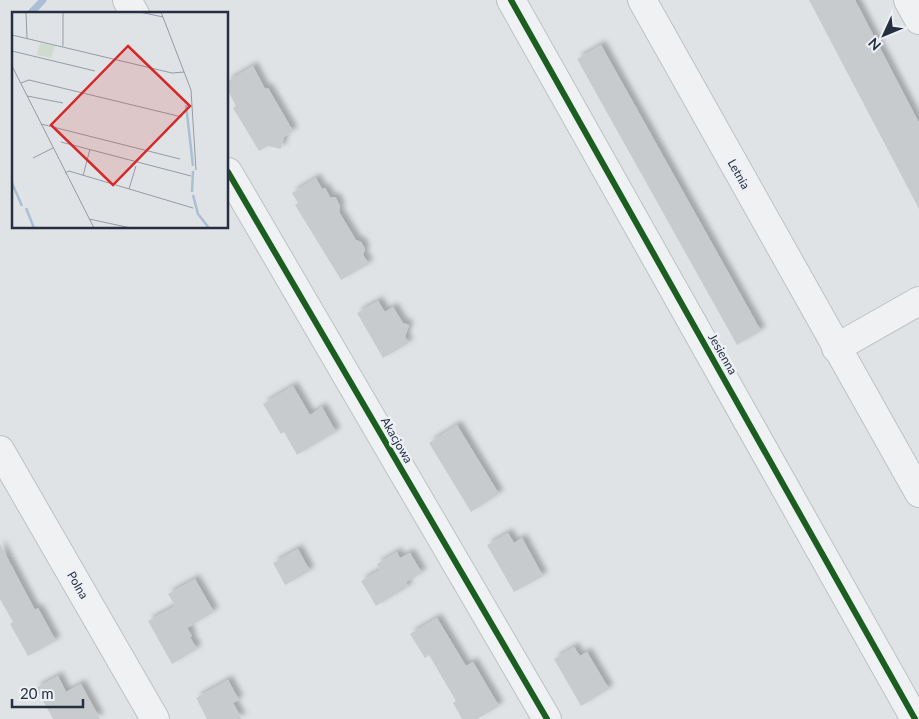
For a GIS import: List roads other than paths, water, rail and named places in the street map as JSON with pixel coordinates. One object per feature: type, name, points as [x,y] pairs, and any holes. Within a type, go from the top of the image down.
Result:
[{"type":"street","points":[[127,0],[134,12]]},
{"type":"street","name":"Jesienna","points":[[511,0],[915,719]]},
{"type":"street","name":"Letnia","points":[[642,0],[919,494]]},
{"type":"street","points":[[908,0],[919,20]]},
{"type":"street","name":"Akacjowa","points":[[229,174],[547,719]]},
{"type":"street","points":[[836,348],[919,301]]},
{"type":"street","name":"Polna","points":[[0,450],[155,719]]},
{"type":"waterway","points":[[32,12],[43,0]]}]
